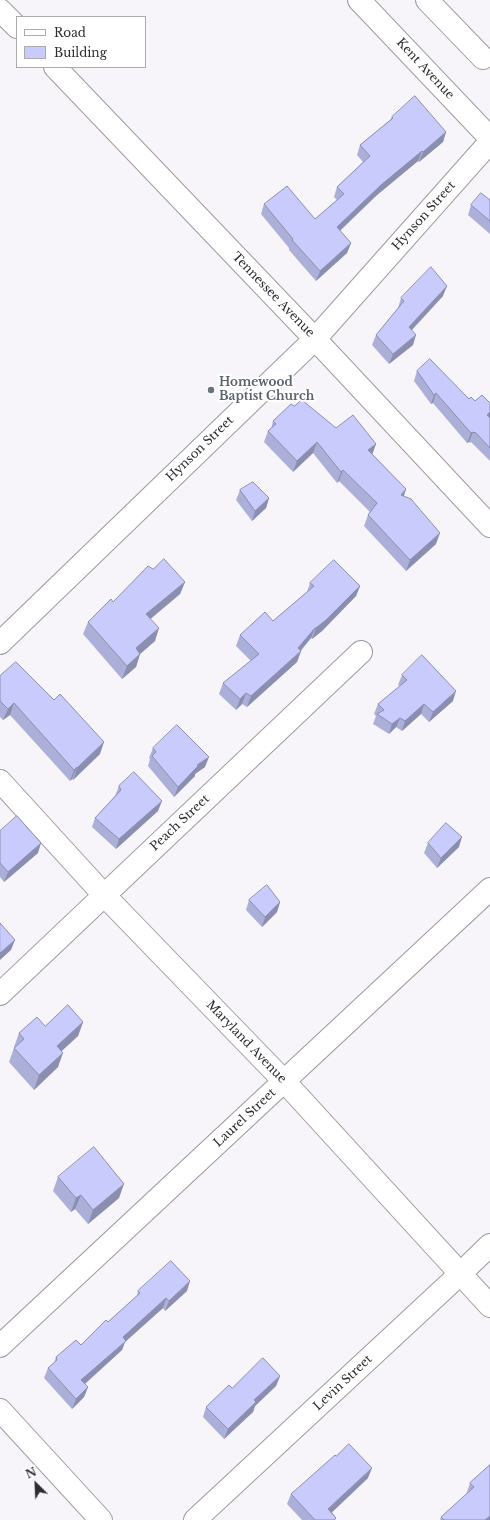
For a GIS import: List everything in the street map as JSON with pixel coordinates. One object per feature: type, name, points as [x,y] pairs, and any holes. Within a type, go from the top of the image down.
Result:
[{"type":"street","name":"Kent Avenue","points":[[359,0],[490,138]]},
{"type":"street","points":[[427,0],[488,57]]},
{"type":"street","points":[[0,10],[16,27]]},
{"type":"street","name":"Tennessee Avenue","points":[[56,68],[315,339],[490,526]]},
{"type":"street","name":"Hynson Street","points":[[0,643],[315,339],[490,142]]},
{"type":"street","name":"Peach Street","points":[[0,994],[361,652]]},
{"type":"street","name":"Maryland Avenue","points":[[0,781],[104,895],[284,1081],[490,1306]]},
{"type":"street","name":"Laurel Street","points":[[0,1346],[490,889]]},
{"type":"street","name":"Levin Street","points":[[195,1520],[490,1245]]},
{"type":"street","points":[[0,1410],[101,1520]]},
{"type":"building","points":[[415,96],[446,132],[381,185],[337,227],[351,243],[320,271],[292,240],[293,239],[264,204],[287,186],[315,219],[344,194],[337,187],[370,156],[360,145],[393,118],[392,117]]},
{"type":"building","points":[[481,193],[490,200],[490,221],[471,205]]},
{"type":"building","points":[[431,267],[447,286],[409,327],[416,335],[393,354],[376,335],[404,301],[401,298]]},
{"type":"building","points":[[430,359],[469,399],[471,397],[475,401],[482,395],[490,403],[490,412],[487,415],[490,418],[490,448],[475,432],[471,433],[436,393],[434,395],[417,371]]},
{"type":"building","points":[[302,400],[336,428],[353,415],[376,444],[368,450],[406,489],[401,495],[411,499],[440,533],[410,560],[368,515],[377,503],[343,470],[341,472],[317,442],[297,461],[268,431],[276,424],[273,421],[291,404],[294,406]]},
{"type":"building","points":[[253,482],[269,498],[255,511],[240,490]]},
{"type":"building","points":[[164,559],[185,582],[146,614],[159,628],[136,648],[140,654],[127,666],[88,622],[111,599],[113,602],[148,566],[153,569]]},
{"type":"building","points":[[334,560],[360,586],[326,620],[315,628],[298,648],[301,651],[251,696],[246,693],[240,699],[223,683],[259,654],[240,635],[265,612],[273,621],[314,586],[310,583]]},
{"type":"building","points":[[422,655],[456,691],[433,712],[424,704],[405,721],[400,718],[392,724],[377,714],[384,710],[378,704],[407,680],[402,675]]},
{"type":"building","points":[[16,662],[54,700],[60,694],[104,742],[74,770],[14,703],[8,709],[0,701],[0,676]]},
{"type":"building","points":[[177,725],[209,757],[197,765],[198,766],[178,787],[152,756],[156,752],[153,748]]},
{"type":"building","points":[[134,772],[162,801],[119,839],[95,818],[121,790],[119,786]]},
{"type":"building","points":[[17,816],[41,843],[8,872],[0,863],[0,831]]},
{"type":"building","points":[[446,823],[462,837],[441,858],[428,843]]},
{"type":"building","points":[[267,885],[280,902],[265,917],[249,900]]},
{"type":"building","points":[[0,923],[15,940],[0,953]]},
{"type":"building","points":[[68,1005],[83,1022],[57,1046],[63,1053],[39,1075],[14,1048],[24,1039],[19,1033],[37,1017],[45,1026]]},
{"type":"building","points":[[94,1147],[124,1184],[93,1210],[81,1195],[76,1198],[58,1177]]},
{"type":"building","points":[[171,1261],[190,1281],[169,1301],[166,1298],[123,1337],[126,1341],[81,1380],[88,1387],[76,1399],[48,1368],[57,1360],[56,1357],[76,1340],[81,1345],[106,1320],[108,1322],[140,1293],[138,1291]]},
{"type":"building","points":[[263,1358],[280,1376],[254,1400],[256,1402],[228,1429],[206,1407],[229,1385],[232,1388]]},
{"type":"building","points":[[349,1444],[372,1468],[328,1509],[336,1518],[334,1520],[315,1520],[291,1494]]},
{"type":"building","points":[[490,1465],[490,1516],[485,1520],[444,1520],[441,1517],[474,1487],[470,1483]]},
{"type":"place","name":"Homewood Baptist Church","points":[[211,390]]}]
